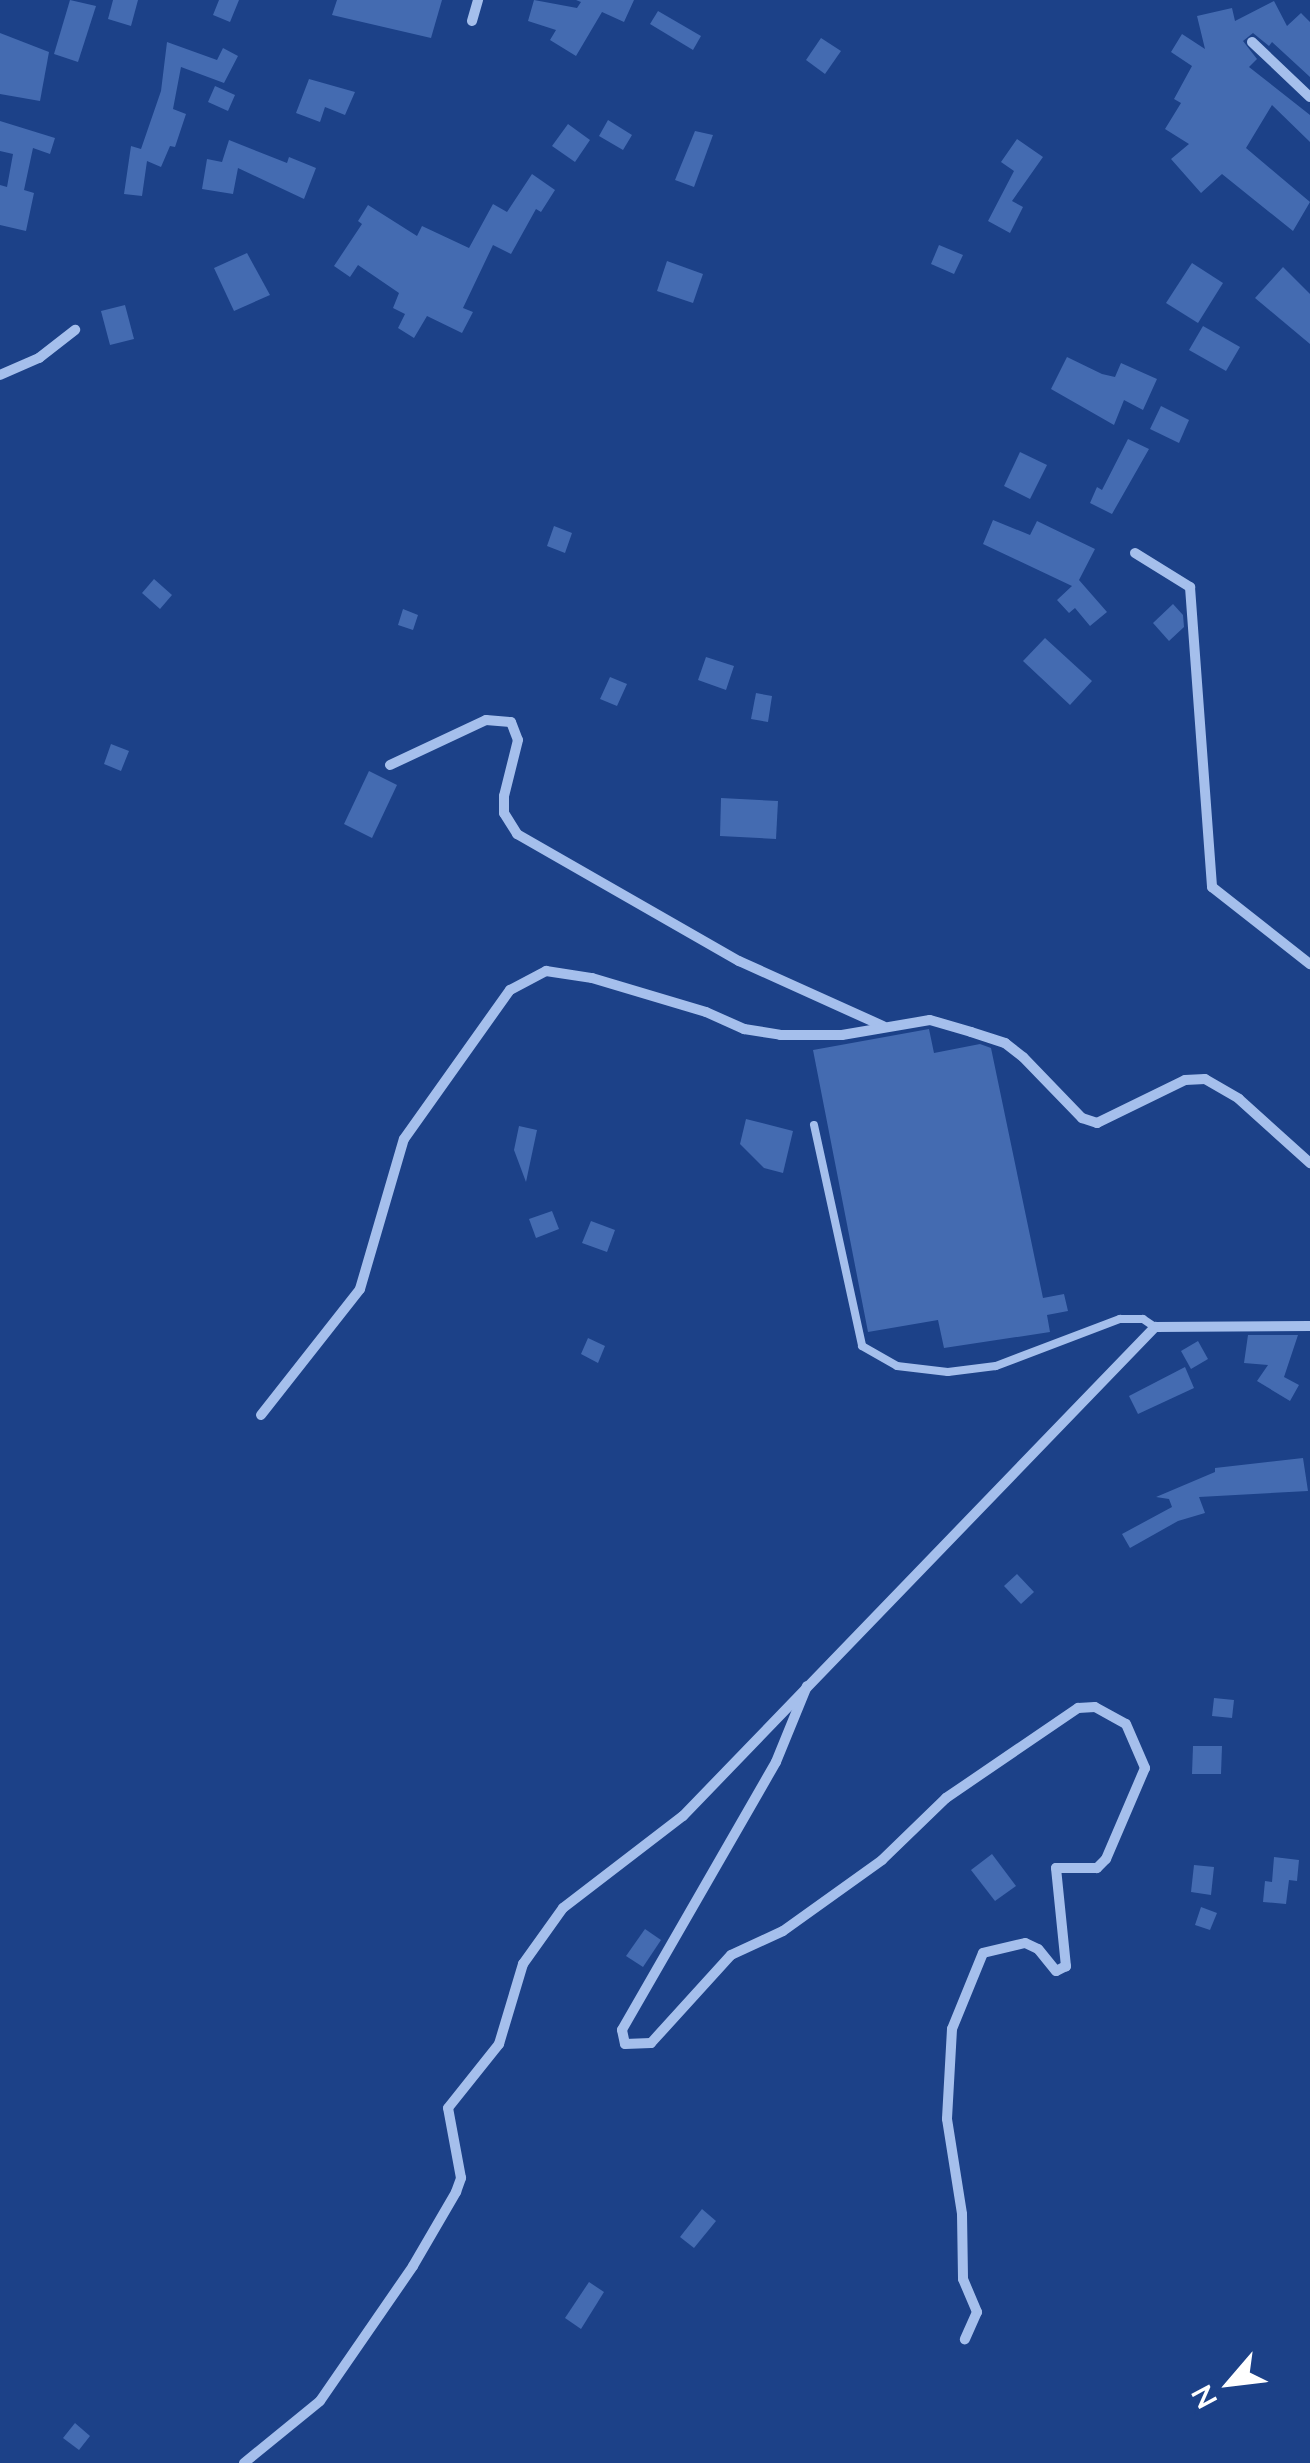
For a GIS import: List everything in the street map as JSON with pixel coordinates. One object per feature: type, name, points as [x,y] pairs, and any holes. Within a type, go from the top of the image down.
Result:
[{"type":"street","points":[[472,20],[478,0]]},
{"type":"street","points":[[1252,42],[1310,97]]},
{"type":"street","points":[[0,375],[39,358],[75,330]]},
{"type":"street","points":[[1135,554],[1190,587],[1212,887],[1310,964]]},
{"type":"street","points":[[390,765],[486,720],[512,722],[518,740],[504,796],[504,812],[517,834],[738,961],[884,1026]]},
{"type":"street","points":[[261,1414],[360,1289],[404,1139],[510,990],[546,971],[592,978],[706,1012],[744,1029],[842,1035],[930,1020],[1004,1044],[1082,1118],[1097,1124],[1185,1080],[1205,1080],[1224,1087],[1310,1163]]},
{"type":"street","points":[[244,2463],[320,2402],[413,2266],[456,2192],[460,2178],[448,2108],[499,2044],[523,1964],[563,1908],[683,1816],[1155,1327],[1310,1326]]},
{"type":"street","points":[[807,1686],[776,1762],[622,2030],[625,2044],[650,2043],[731,1955],[782,1931],[882,1860],[946,1798],[1078,1708],[1095,1707],[1126,1724],[1145,1768],[1106,1858],[1097,1868],[1056,1868],[1066,1966],[1056,1971],[1038,1949],[1025,1943],[983,1953],[952,2029],[947,2119],[962,2214],[963,2278],[978,2312],[965,2339]]},
{"type":"lane","points":[[814,1125],[862,1346],[897,1366],[948,1372],[996,1366],[1120,1319],[1143,1319],[1155,1327]]},
{"type":"building","points":[[70,0],[96,6],[78,62],[54,54]]},
{"type":"building","points":[[113,0],[138,0],[131,26],[108,19]]},
{"type":"building","points":[[219,0],[239,0],[230,22],[213,15]]},
{"type":"building","points":[[337,0],[442,0],[431,38],[332,15]]},
{"type":"building","points":[[534,0],[577,8],[581,2],[576,0],[634,0],[624,22],[602,12],[576,56],[550,40],[556,30],[528,21]]},
{"type":"building","points":[[1274,1],[1287,26],[1301,13],[1310,22],[1310,77],[1272,42],[1269,46],[1253,33],[1243,41],[1257,59],[1249,67],[1310,115],[1310,142],[1272,105],[1246,148],[1310,202],[1293,231],[1222,174],[1201,193],[1171,159],[1189,144],[1165,129],[1181,103],[1174,99],[1192,66],[1171,52],[1182,34],[1205,49],[1197,16],[1232,8],[1235,21]]},
{"type":"building","points":[[658,11],[701,36],[693,50],[650,24]]},
{"type":"building","points":[[0,33],[49,52],[40,101],[0,94]]},
{"type":"building","points":[[821,38],[841,51],[825,74],[806,60]]},
{"type":"building","points":[[167,42],[217,60],[223,48],[238,56],[224,83],[181,67],[173,109],[186,114],[175,147],[170,146],[161,167],[147,161],[142,196],[124,194],[131,146],[141,149],[161,91]]},
{"type":"building","points":[[309,79],[355,92],[345,115],[325,107],[320,122],[296,113]]},
{"type":"building","points":[[215,86],[235,95],[228,111],[208,102]]},
{"type":"building","points":[[608,120],[632,135],[623,150],[599,136]]},
{"type":"building","points":[[0,121],[55,138],[50,154],[33,148],[24,190],[34,193],[26,231],[0,225],[0,185],[7,187],[13,154],[0,151]]},
{"type":"building","points":[[568,124],[590,140],[575,162],[552,146]]},
{"type":"building","points":[[695,131],[713,135],[694,187],[675,180]]},
{"type":"building","points":[[1017,139],[1043,157],[1012,201],[1023,207],[1010,233],[988,221],[1014,171],[1001,162]]},
{"type":"building","points":[[229,140],[287,163],[289,157],[316,168],[304,199],[238,168],[233,194],[202,189],[207,159],[222,162]]},
{"type":"building","points":[[532,174],[555,190],[541,212],[536,209],[511,254],[493,245],[463,308],[473,312],[462,333],[427,316],[414,338],[398,328],[405,314],[393,308],[399,293],[358,265],[350,277],[334,266],[362,224],[358,221],[368,205],[417,236],[422,226],[469,248],[493,204],[507,212]]},
{"type":"building","points":[[939,245],[963,255],[954,274],[931,264]]},
{"type":"building","points":[[247,253],[270,295],[234,311],[214,268]]},
{"type":"building","points":[[667,261],[703,274],[693,303],[657,291]]},
{"type":"building","points":[[1192,263],[1223,283],[1198,323],[1166,303]]},
{"type":"building","points":[[1283,267],[1310,294],[1310,344],[1255,298]]},
{"type":"building","points":[[125,305],[134,339],[110,345],[101,311]]},
{"type":"building","points":[[1203,326],[1240,347],[1226,371],[1189,350]]},
{"type":"building","points":[[1067,357],[1102,374],[1115,377],[1121,363],[1157,379],[1143,410],[1124,400],[1114,425],[1051,389]]},
{"type":"building","points":[[1161,406],[1189,420],[1179,443],[1150,429]]},
{"type":"building","points":[[1128,439],[1149,449],[1112,514],[1090,503],[1097,487],[1102,490]]},
{"type":"building","points":[[1020,452],[1047,465],[1030,499],[1004,486]]},
{"type":"building","points":[[993,520],[1030,535],[1037,521],[1095,549],[1079,580],[1107,612],[1090,626],[1075,608],[1069,613],[1057,600],[1072,586],[983,544]]},
{"type":"building","points":[[554,526],[572,533],[565,553],[547,546]]},
{"type":"building","points":[[154,579],[172,595],[160,609],[142,593]]},
{"type":"building","points":[[1173,604],[1183,615],[1184,627],[1169,641],[1153,623]]},
{"type":"building","points":[[403,609],[418,615],[413,630],[398,625]]},
{"type":"building","points":[[1045,638],[1092,681],[1070,705],[1023,661]]},
{"type":"building","points":[[706,657],[734,666],[726,690],[698,680]]},
{"type":"building","points":[[610,677],[627,684],[617,706],[600,699]]},
{"type":"building","points":[[756,693],[772,696],[768,722],[751,719]]},
{"type":"building","points":[[111,744],[129,751],[121,771],[104,764]]},
{"type":"building","points":[[369,771],[397,785],[372,838],[344,824]]},
{"type":"building","points":[[721,798],[778,801],[776,839],[720,836]]},
{"type":"building","points":[[929,1029],[934,1053],[980,1044],[991,1048],[1043,1298],[1064,1294],[1068,1311],[1047,1315],[1050,1332],[944,1348],[938,1320],[868,1332],[813,1050]]},
{"type":"building","points":[[746,1119],[793,1131],[783,1173],[764,1168],[740,1144]]},
{"type":"building","points":[[519,1126],[537,1130],[526,1182],[514,1150]]},
{"type":"building","points":[[552,1211],[559,1229],[536,1238],[529,1219]]},
{"type":"building","points":[[591,1221],[615,1230],[607,1252],[582,1243]]},
{"type":"building","points":[[1248,1335],[1298,1335],[1284,1377],[1299,1385],[1290,1401],[1257,1381],[1268,1365],[1244,1363]]},
{"type":"building","points":[[588,1338],[605,1346],[598,1363],[581,1354]]},
{"type":"building","points":[[1198,1341],[1208,1359],[1191,1369],[1181,1351]]},
{"type":"building","points":[[1185,1367],[1194,1388],[1138,1414],[1129,1396]]},
{"type":"building","points":[[1303,1458],[1308,1491],[1199,1497],[1205,1513],[1178,1521],[1130,1548],[1122,1534],[1172,1507],[1169,1499],[1156,1497],[1215,1472],[1215,1468]]},
{"type":"building","points":[[1017,1574],[1034,1592],[1021,1604],[1004,1586]]},
{"type":"building","points":[[1214,1698],[1234,1700],[1232,1718],[1212,1716]]},
{"type":"building","points":[[1193,1746],[1222,1746],[1221,1774],[1192,1774]]},
{"type":"building","points":[[992,1854],[1016,1886],[995,1901],[971,1870]]},
{"type":"building","points":[[1274,1857],[1299,1860],[1297,1881],[1289,1880],[1286,1904],[1263,1902],[1265,1881],[1272,1882]]},
{"type":"building","points":[[1194,1865],[1214,1867],[1211,1895],[1191,1892]]},
{"type":"building","points":[[1201,1907],[1217,1913],[1210,1930],[1195,1925]]},
{"type":"building","points":[[645,1929],[661,1940],[643,1967],[626,1956]]},
{"type":"building","points":[[702,2209],[716,2221],[694,2248],[680,2237]]},
{"type":"building","points":[[589,2282],[604,2292],[581,2329],[565,2318]]},
{"type":"building","points":[[75,2423],[90,2436],[79,2450],[63,2438]]}]
